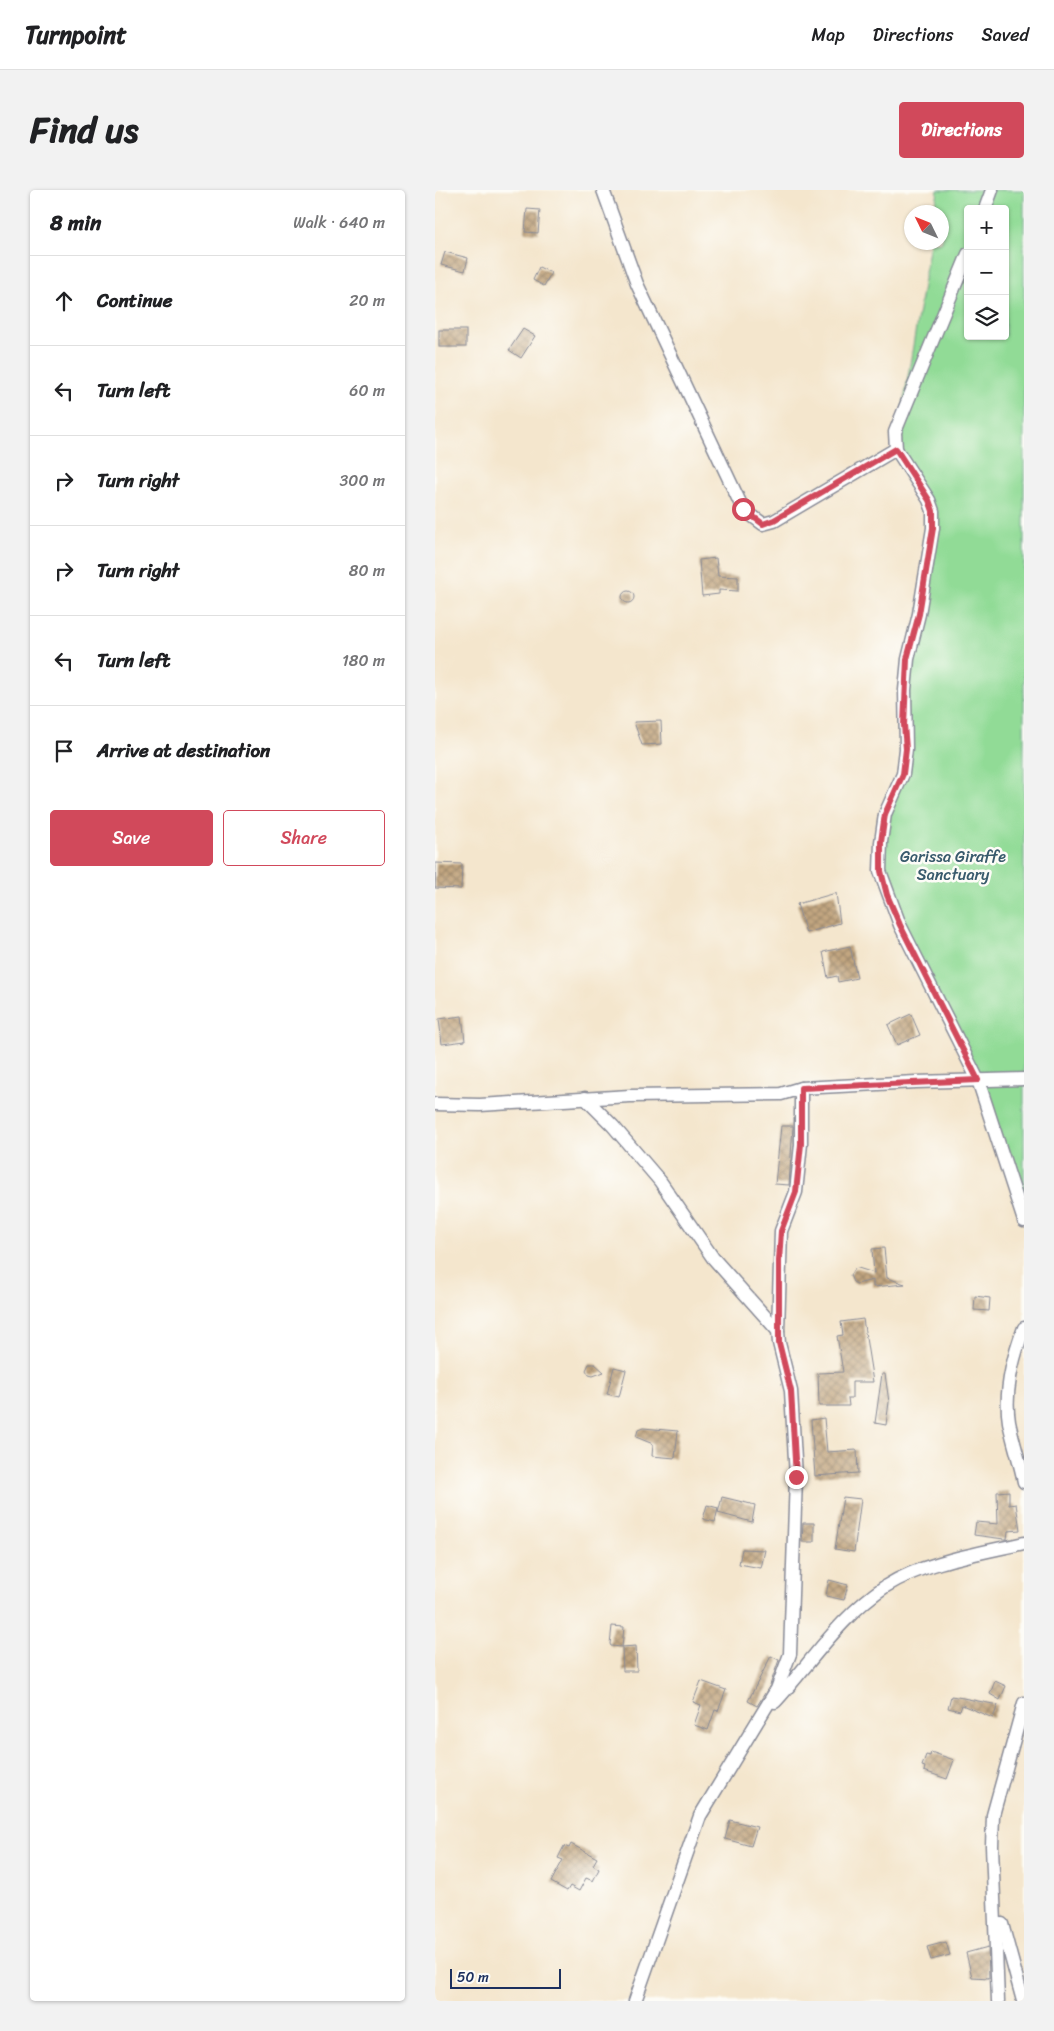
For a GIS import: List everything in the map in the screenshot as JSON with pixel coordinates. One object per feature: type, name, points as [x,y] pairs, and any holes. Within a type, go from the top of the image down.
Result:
[{"type":"street","points":[[603,190],[637,284],[743,509],[753,518],[763,524],[774,520],[896,449]]},
{"type":"street","points":[[986,205],[992,190]]},
{"type":"street","points":[[964,264],[899,418],[895,432],[896,449],[929,500],[933,511],[933,528],[919,614],[907,659],[905,699],[906,749],[903,774],[885,814],[881,842],[881,871],[887,895],[900,925],[978,1080],[1024,1221]]},
{"type":"street","points":[[435,1104],[480,1105],[585,1098],[781,1094],[801,1088],[1024,1079]]},
{"type":"street","points":[[635,2001],[700,1816],[725,1772],[760,1719],[785,1672],[790,1654],[793,1621],[796,1477],[791,1391],[779,1343],[779,1331],[781,1231],[796,1192],[801,1144],[801,1088]]},
{"type":"street","points":[[585,1098],[613,1126],[661,1181],[713,1258],[779,1331]]},
{"type":"street","points":[[1024,1328],[1014,1360],[1008,1397],[1009,1420],[1024,1482]]},
{"type":"street","points":[[760,1719],[853,1613],[886,1586],[949,1560],[1024,1543]]},
{"type":"street","points":[[997,2001],[993,1815],[1024,1703]]},
{"type":"street","points":[[995,1895],[1023,2001]]},
{"type":"green space","name":"Garissa Giraffe Sanctuary","points":[[938,190],[1024,190],[1024,1222],[978,1080],[887,895],[881,842],[903,774],[904,725],[933,511],[896,449],[929,250],[949,250],[949,205],[936,205]]},
{"type":"building","points":[[527,209],[540,210],[538,233],[525,232]]},
{"type":"building","points":[[445,252],[468,258],[465,271],[441,265]]},
{"type":"building","points":[[539,267],[551,273],[544,286],[533,280]]},
{"type":"building","points":[[523,329],[535,336],[521,358],[509,350]]},
{"type":"building","points":[[439,330],[466,330],[466,347],[439,347]]},
{"type":"building","points":[[716,558],[718,576],[738,577],[738,591],[719,590],[719,594],[702,596],[699,560]]},
{"type":"building","points":[[626,591],[630,591],[634,597],[630,603],[626,603],[622,599],[622,595]]},
{"type":"building","points":[[661,721],[662,744],[642,745],[634,722]]},
{"type":"building","points":[[436,863],[462,864],[461,889],[435,888]]},
{"type":"building","points":[[836,893],[840,923],[806,933],[797,904]]},
{"type":"building","points":[[850,946],[857,978],[838,982],[837,976],[828,978],[823,952]]},
{"type":"building","points":[[911,1014],[920,1035],[897,1045],[888,1025]]},
{"type":"building","points":[[462,1016],[465,1041],[442,1044],[439,1019]]},
{"type":"building","points":[[781,1126],[793,1126],[789,1185],[775,1184]]},
{"type":"building","points":[[884,1248],[887,1278],[905,1284],[873,1287],[873,1280],[857,1284],[853,1282],[850,1275],[854,1269],[858,1268],[874,1273],[872,1249]]},
{"type":"building","points":[[975,1296],[990,1298],[989,1311],[974,1310]]},
{"type":"building","points":[[863,1319],[873,1382],[852,1382],[852,1398],[848,1398],[849,1406],[819,1406],[818,1373],[843,1372],[837,1336],[843,1335],[841,1322]]},
{"type":"building","points":[[589,1364],[595,1364],[604,1372],[593,1376],[589,1375],[586,1370]]},
{"type":"building","points":[[614,1367],[626,1370],[619,1397],[607,1394]]},
{"type":"building","points":[[882,1374],[885,1374],[889,1402],[886,1425],[875,1423]]},
{"type":"building","points":[[824,1418],[827,1452],[857,1450],[858,1473],[815,1476],[811,1420]]},
{"type":"building","points":[[643,1428],[678,1431],[675,1458],[652,1456],[653,1444],[636,1437],[638,1430]]},
{"type":"building","points":[[1009,1491],[1009,1505],[1016,1504],[1020,1530],[1008,1531],[1007,1539],[974,1535],[976,1522],[998,1524],[997,1492]]},
{"type":"building","points":[[722,1497],[755,1505],[752,1522],[718,1513]]},
{"type":"building","points":[[843,1497],[861,1499],[854,1552],[835,1549]]},
{"type":"building","points":[[707,1505],[718,1508],[715,1522],[703,1519]]},
{"type":"building","points":[[803,1523],[814,1523],[814,1542],[802,1542]]},
{"type":"building","points":[[742,1549],[765,1550],[761,1568],[739,1564]]},
{"type":"building","points":[[829,1580],[848,1585],[844,1600],[826,1596]]},
{"type":"building","points":[[612,1626],[624,1627],[622,1647],[611,1646],[610,1644]]},
{"type":"building","points":[[636,1646],[637,1671],[623,1671],[622,1647]]},
{"type":"building","points":[[771,1656],[779,1660],[770,1685],[757,1706],[748,1701]]},
{"type":"building","points":[[701,1681],[726,1690],[718,1711],[715,1710],[708,1730],[694,1725],[701,1705],[693,1702]]},
{"type":"building","points":[[995,1681],[1006,1686],[1000,1700],[990,1694]]},
{"type":"building","points":[[951,1696],[998,1705],[993,1718],[962,1705],[960,1711],[948,1708]]},
{"type":"building","points":[[931,1752],[954,1760],[947,1779],[924,1771],[925,1767],[922,1766],[926,1755],[930,1756]]},
{"type":"building","points":[[730,1820],[757,1827],[751,1846],[725,1839]]},
{"type":"building","points":[[571,1844],[597,1858],[593,1865],[599,1869],[593,1881],[586,1878],[579,1891],[570,1886],[567,1891],[551,1882],[563,1860],[558,1858],[564,1846],[569,1848]]},
{"type":"building","points":[[946,1942],[950,1955],[931,1960],[927,1947]]},
{"type":"building","points":[[988,1947],[989,1978],[972,1977],[966,1953]]},
{"type":"route","points":[[743,509],[763,524],[774,520],[896,449],[929,500],[933,511],[930,552],[919,614],[907,659],[904,725],[906,749],[903,774],[885,814],[881,842],[881,871],[887,895],[900,925],[978,1080],[801,1088],[801,1144],[796,1192],[781,1231],[779,1261],[779,1343],[791,1391],[796,1477]]}]
